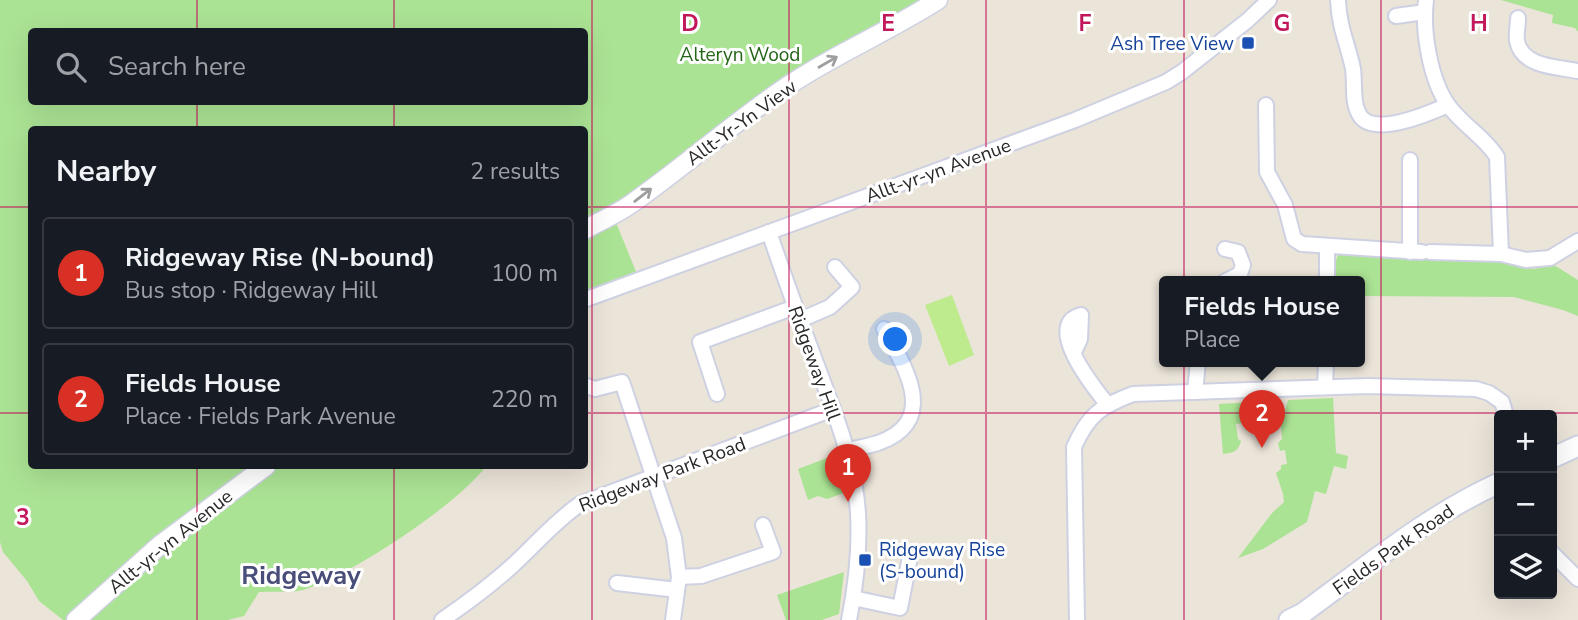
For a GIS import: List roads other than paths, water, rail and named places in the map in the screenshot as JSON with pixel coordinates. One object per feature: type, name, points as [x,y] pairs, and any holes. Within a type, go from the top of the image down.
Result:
[{"type":"main road","points":[[1557,456],[1578,446]]},
{"type":"main road","name":"Fields Park Road","points":[[1290,620],[1437,516],[1494,486]]},
{"type":"street","name":"Allt-Yr-Yn View","points":[[588,228],[629,205],[790,84],[938,0]]},
{"type":"street","name":"Allt-yr-yn Avenue","points":[[588,299],[1075,120],[1166,82],[1237,29],[1269,0]]},
{"type":"street","points":[[1338,0],[1339,22],[1352,68],[1357,111],[1361,118],[1379,124],[1405,122],[1448,105]]},
{"type":"street","points":[[1396,16],[1426,6],[1430,59],[1448,105],[1497,158],[1501,254]]},
{"type":"street","points":[[1518,18],[1517,41],[1524,54],[1538,64],[1578,71]]},
{"type":"street","points":[[1266,105],[1267,172],[1286,205],[1294,239],[1302,244],[1501,254],[1526,260],[1550,258],[1578,241]]},
{"type":"street","points":[[1410,160],[1421,252]]},
{"type":"street","name":"Ridgeway Hill","points":[[769,232],[846,451],[858,511],[858,552],[849,620]]},
{"type":"street","points":[[1327,246],[1327,276]]},
{"type":"street","points":[[1225,249],[1238,252],[1243,265],[1240,274],[1236,276]]},
{"type":"street","points":[[717,394],[700,342],[798,313],[830,307],[852,287],[835,267]]},
{"type":"street","points":[[846,451],[880,442],[895,434],[908,421],[914,402],[904,365],[884,329]]},
{"type":"street","points":[[1074,352],[1084,373],[1107,404]]},
{"type":"street","points":[[1195,393],[1198,367]]},
{"type":"street","points":[[1325,387],[1326,367]]},
{"type":"street","points":[[588,386],[595,389],[622,382],[674,538],[678,583],[673,620]]},
{"type":"street","points":[[1077,620],[1074,447],[1083,427],[1107,404],[1133,394],[1367,386],[1476,389],[1489,393],[1502,402],[1504,410]]},
{"type":"street","name":"Ridgeway Park Road","points":[[442,620],[478,596],[560,518],[580,503],[833,409]]},
{"type":"street","name":"Allt-yr-yn Avenue","points":[[76,620],[160,545],[262,469]]},
{"type":"street","points":[[617,583],[678,583],[773,552],[763,524]]},
{"type":"street","points":[[853,598],[900,608],[910,557]]},
{"type":"street","points":[[1557,558],[1578,579]]},
{"type":"place","name":"Ash Tree View","points":[[1248,43]]},
{"type":"place","name":"Fields House","points":[[1262,448]]},
{"type":"place","name":"Ridgeway Rise (N-bound)","points":[[848,502]]},
{"type":"place","name":"Ridgeway Rise (S-bound)","points":[[865,560]]},
{"type":"district","name":"Ridgeway","points":[[301,575]]},
{"type":"park label","name":"Alteryn Wood","points":[[740,54]]}]
